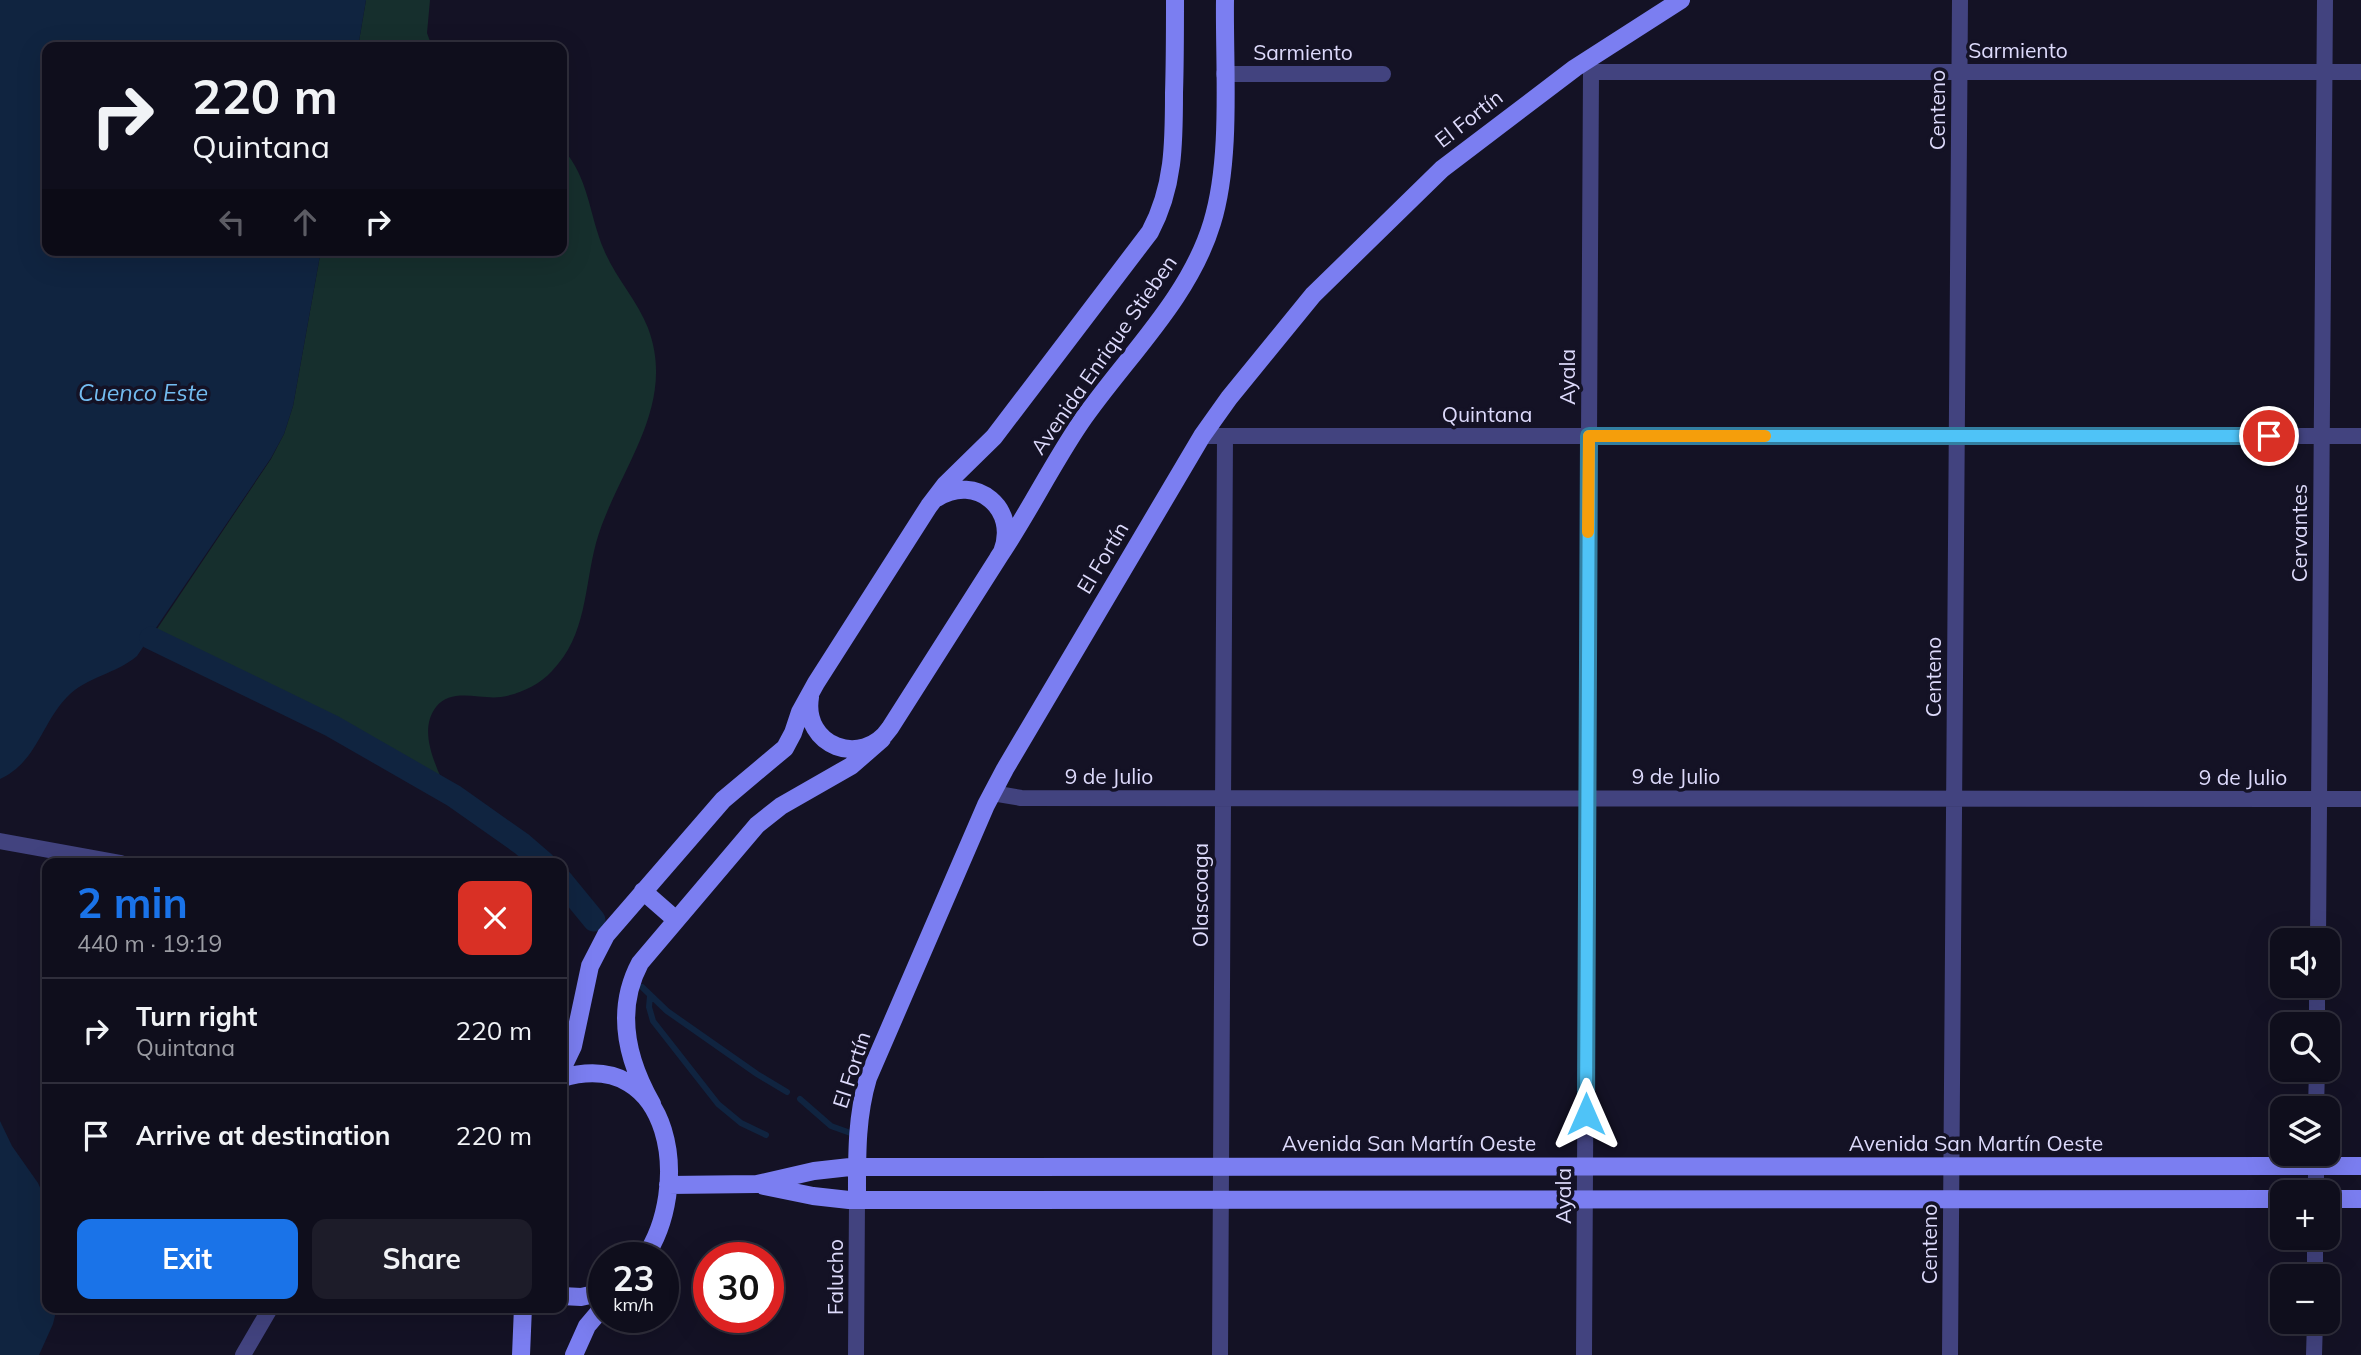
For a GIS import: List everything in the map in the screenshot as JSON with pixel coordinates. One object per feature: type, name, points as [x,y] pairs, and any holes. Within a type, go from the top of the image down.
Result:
[{"type":"main road","name":"Avenida Enrique Stieben","points":[[567,1059],[573,1046],[586,977],[594,955],[612,926],[723,800],[785,748],[802,707],[816,683],[929,506],[945,485],[1003,426],[1142,245],[1158,218],[1173,161],[1175,0]]},
{"type":"main road","name":"Avenida Enrique Stieben","points":[[816,683],[809,702],[810,716],[815,729],[824,739],[843,748],[857,749],[870,746],[882,738],[1082,421],[1178,292],[1198,260],[1212,224],[1221,185],[1224,0]]},
{"type":"main road","name":"El Fortín","points":[[858,1200],[859,1113],[868,1078],[992,793],[1202,436],[1299,311],[1452,160],[1681,0]]},
{"type":"main road","name":"Avenida Enrique Stieben","points":[[929,506],[940,496],[954,490],[969,490],[990,499],[1000,510],[1005,524],[1006,539],[998,558]]},
{"type":"main road","points":[[652,1242],[660,1225],[668,1185],[666,1142],[630,1054],[626,1026],[629,988],[640,963],[751,831],[781,806],[851,766],[882,738]]},
{"type":"main road","points":[[643,891],[675,919]]},
{"type":"main road","points":[[567,1078],[592,1073],[612,1076],[638,1089],[652,1104]]},
{"type":"main road","name":"Avenida San Martín Oeste","points":[[668,1185],[757,1184],[814,1171],[858,1167],[1951,1166],[2270,1161]]},
{"type":"main road","name":"Avenida San Martín Oeste","points":[[2340,1163],[2361,1166]]},
{"type":"main road","points":[[757,1184],[821,1198],[858,1200],[2270,1199]]},
{"type":"main road","points":[[2340,1199],[2361,1199]]},
{"type":"main road","points":[[567,1296],[588,1295]]},
{"type":"main road","points":[[521,1355],[523,1313]]},
{"type":"main road","points":[[574,1355],[588,1325]]},
{"type":"street","name":"Centeno","points":[[1950,1355],[1960,0]]},
{"type":"street","name":"Cervantes","points":[[2318,928],[2325,0]]},
{"type":"street","name":"Sarmiento","points":[[1587,67],[1959,72],[2361,72]]},
{"type":"street","name":"Ayala","points":[[1584,1355],[1589,436],[1587,67]]},
{"type":"street","name":"Sarmiento","points":[[1224,74],[1383,74]]},
{"type":"street","name":"Quintana","points":[[1202,436],[2361,436]]},
{"type":"street","name":"Olascoaga","points":[[1220,1355],[1225,436]]},
{"type":"street","name":"9 de Julio","points":[[992,793],[1021,798],[2361,799]]},
{"type":"street","points":[[7,843],[92,858]]},
{"type":"street","points":[[7,843],[30,851],[42,859]]},
{"type":"street","name":"Falucho","points":[[856,1355],[858,1200]]},
{"type":"street","points":[[243,1355],[268,1313]]},
{"type":"street","points":[[2314,1355],[2315,1334]]},
{"type":"green space","points":[[366,0],[430,0],[427,33],[430,42],[359,42]]},
{"type":"green space","points":[[567,154],[578,171],[609,260],[648,328],[655,357],[655,385],[650,412],[605,516],[596,543],[578,627],[563,657],[547,676],[515,694],[501,697],[450,697],[436,707],[428,727],[428,738],[447,792],[317,718],[151,638],[271,459],[284,434],[293,406],[320,256],[567,256]]},
{"type":"water","name":"Cuenco Este","points":[[0,0],[366,0],[359,42],[42,42],[42,256],[320,256],[293,406],[284,434],[271,458],[137,656],[83,685],[67,697],[31,753],[12,772],[0,779]]},
{"type":"water","points":[[0,1121],[12,1146],[42,1192],[42,1313],[56,1313],[39,1355],[0,1355]]},
{"type":"waterway","points":[[151,638],[332,726],[454,796],[538,858]]},
{"type":"waterway","points":[[567,887],[594,920]]},
{"type":"waterway","points":[[642,987],[667,1011],[787,1092]]},
{"type":"waterway","points":[[650,996],[649,1007],[653,1021],[718,1104],[741,1123],[766,1135]]},
{"type":"waterway","points":[[800,1099],[831,1126],[856,1135]]},
{"type":"slow traffic","points":[[1588,532],[1589,436],[1765,436]]},
{"type":"route","points":[[1586,1114],[1589,436],[2269,436]]}]
